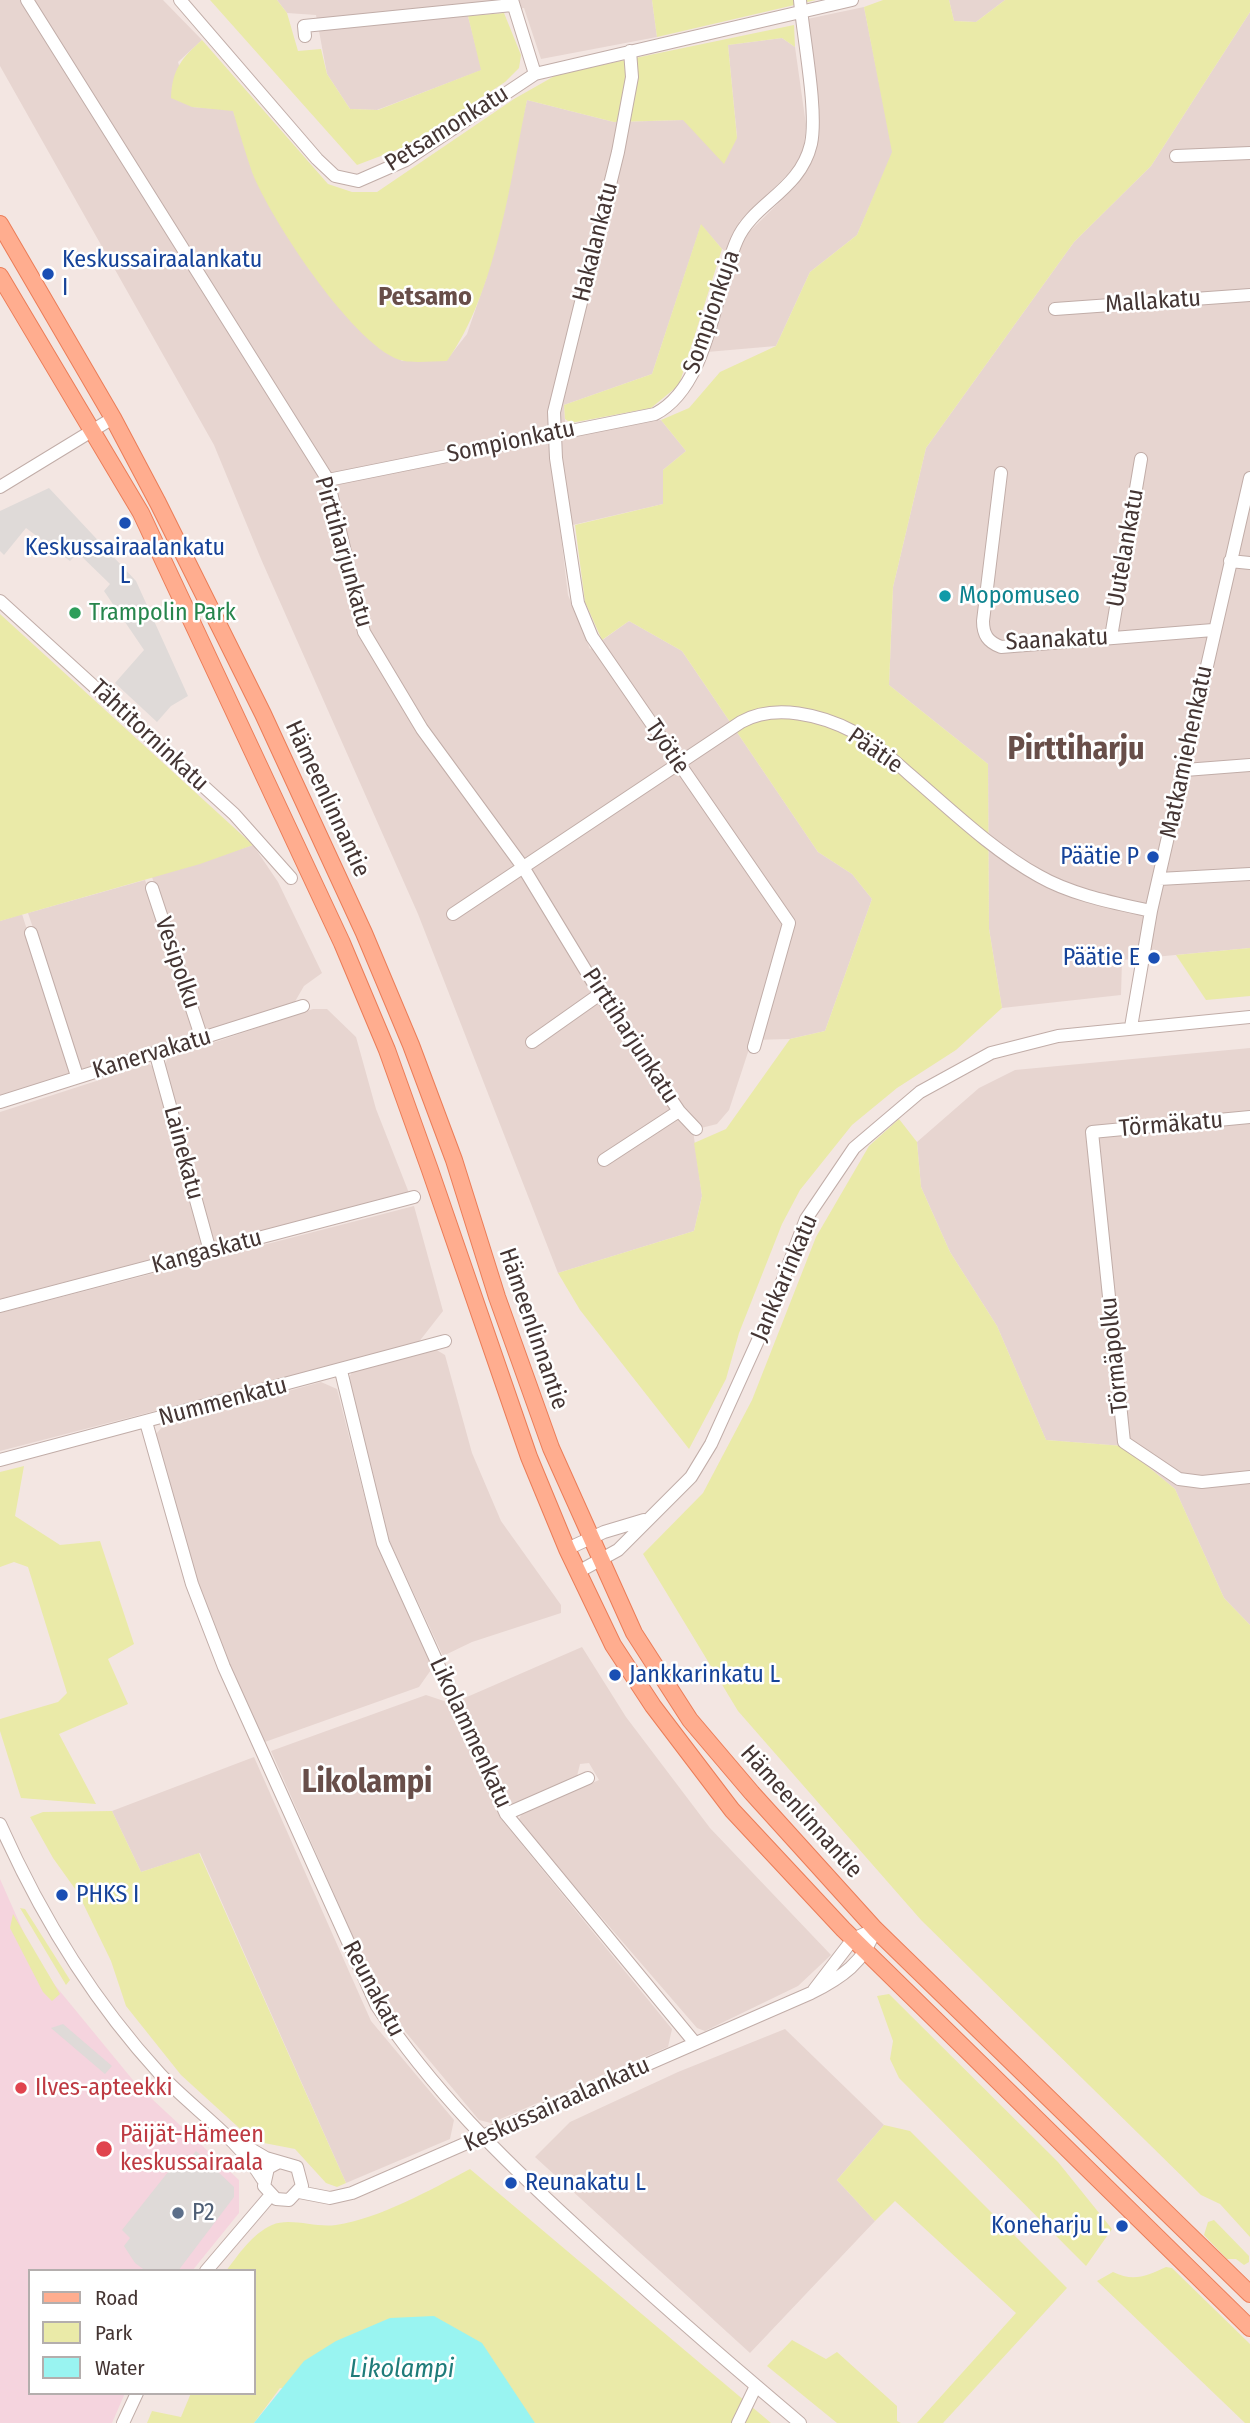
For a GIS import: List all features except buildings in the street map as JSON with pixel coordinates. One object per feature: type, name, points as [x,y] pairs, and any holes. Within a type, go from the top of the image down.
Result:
[{"type":"main road","name":"Hämeenlinnantie","points":[[0,224],[113,418],[263,714],[364,933],[411,1045],[454,1160],[497,1297],[551,1448],[634,1633],[690,1720],[875,1929],[1250,2294]]},
{"type":"main road","name":"Hämeenlinnantie","points":[[0,276],[141,513],[342,943],[387,1050],[492,1357],[567,1549],[614,1645],[653,1706],[732,1810],[853,1939],[1250,2328]]},
{"type":"street","name":"Pirttiharjunkatu","points":[[27,0],[328,480],[364,632],[422,729],[523,867],[600,993],[678,1111],[696,1129]]},
{"type":"street","name":"Petsamonkatu","points":[[180,0],[317,159],[335,176],[358,181],[406,160],[535,74],[663,44],[800,6],[852,0]]},
{"type":"street","points":[[305,36],[304,26],[512,3],[535,74]]},
{"type":"street","name":"Sompionkuja","points":[[685,389],[737,239],[742,230],[793,180],[811,142],[812,121],[800,6]]},
{"type":"street","name":"Hakalankatu","points":[[554,432],[554,412],[618,152],[632,77],[630,51]]},
{"type":"street","points":[[1176,156],[1250,153]]},
{"type":"street","name":"Mallakatu","points":[[1055,309],[1250,295]]},
{"type":"street","name":"Sompionkatu","points":[[328,480],[554,432],[655,414],[671,405],[685,389]]},
{"type":"street","points":[[0,487],[113,418]]},
{"type":"street","name":"Työtie","points":[[554,432],[578,603],[592,638],[789,923],[754,1047]]},
{"type":"street","name":"Uutelankatu","points":[[1111,637],[1141,459]]},
{"type":"street","name":"Saanakatu","points":[[1001,473],[983,621],[986,638],[1002,646],[1213,630]]},
{"type":"street","name":"Matkamiehenkatu","points":[[1131,1027],[1152,911],[1185,771],[1213,630],[1250,478]]},
{"type":"street","points":[[1230,561],[1250,563]]},
{"type":"street","name":"Tähtitorninkatu","points":[[0,601],[234,814],[291,878]]},
{"type":"street","name":"Päätie","points":[[453,914],[752,716],[780,712],[814,716],[854,732],[876,746],[974,829],[1040,877],[1070,889],[1152,911]]},
{"type":"street","points":[[1185,771],[1250,765]]},
{"type":"street","points":[[1159,879],[1250,874]]},
{"type":"street","name":"Vesipolku","points":[[152,887],[202,1039]]},
{"type":"street","points":[[31,933],[77,1076]]},
{"type":"street","points":[[532,1042],[600,993]]},
{"type":"street","name":"Kanervakatu","points":[[0,1102],[77,1076],[156,1055],[303,1006]]},
{"type":"street","name":"Jankkarinkatu","points":[[578,1572],[618,1550],[645,1520],[691,1477],[711,1444],[769,1316],[806,1219],[854,1148],[920,1092],[991,1053],[1058,1036],[1250,1017]]},
{"type":"street","name":"Lainekatu","points":[[156,1055],[210,1251]]},
{"type":"street","points":[[604,1160],[678,1111]]},
{"type":"street","name":"Törmäkatu","points":[[1092,1132],[1250,1117]]},
{"type":"street","name":"Törmäpolku","points":[[1092,1132],[1124,1442],[1179,1479],[1202,1482],[1250,1477]]},
{"type":"street","name":"Kangaskatu","points":[[0,1306],[414,1197]]},
{"type":"street","name":"Nummenkatu","points":[[0,1460],[341,1371],[445,1341]]},
{"type":"street","name":"Likolammenkatu","points":[[341,1371],[383,1543],[506,1814],[695,2043]]},
{"type":"street","name":"Reunakatu","points":[[146,1422],[192,1584],[224,1667],[377,2006],[401,2043],[482,2137],[606,2254],[800,2423]]},
{"type":"street","name":"Jankkarinkatu","points":[[567,1549],[645,1520]]},
{"type":"street","points":[[506,1814],[588,1778]]},
{"type":"street","points":[[0,1824],[54,1929],[114,2019],[165,2079],[246,2155],[270,2196],[282,2201],[299,2192],[303,2179],[297,2167],[266,2158],[225,2133]]},
{"type":"street","name":"Keskussairaalankatu","points":[[299,2192],[330,2198],[352,2193],[811,1993],[836,1980],[866,1952],[875,1929]]},
{"type":"street","name":"Keskussairaalankatu","points":[[811,1993],[853,1939],[875,1929]]},
{"type":"street","points":[[263,2180],[268,2168],[279,2162]]},
{"type":"street","points":[[208,2269],[270,2196]]},
{"type":"street","points":[[738,2423],[756,2386]]},
{"type":"street","points":[[123,2423],[136,2395]]},
{"type":"shaded area","points":[[0,0],[163,0],[202,40],[178,62],[192,107],[233,110],[253,173],[309,269],[332,297],[402,361],[446,361],[467,334],[486,279],[527,100],[614,122],[683,120],[737,137],[728,45],[782,38],[795,47],[806,125],[804,145],[799,160],[788,174],[739,222],[749,232],[797,185],[817,146],[818,123],[807,19],[864,7],[893,152],[857,235],[810,272],[776,346],[707,352],[736,257],[722,249],[701,225],[652,374],[564,405],[566,437],[661,420],[686,451],[663,470],[663,504],[560,528],[568,595],[590,649],[629,621],[682,651],[818,852],[852,874],[872,899],[825,1031],[790,1039],[752,1040],[729,1110],[717,1124],[693,1130],[702,1196],[694,1231],[558,1273],[418,914],[261,559],[214,445],[0,66]]},
{"type":"shaded area","points":[[277,0],[652,0],[657,37],[541,59],[524,8],[468,16],[482,70],[377,110],[350,109],[327,74],[316,15],[287,13]]},
{"type":"shaded area","points":[[949,0],[1005,0],[976,22],[954,21]]},
{"type":"shaded area","points":[[1250,12],[1250,948],[1122,960],[1121,995],[1002,1008],[989,929],[988,764],[889,685],[893,587],[926,448],[1074,242],[1151,166]]},
{"type":"shaded area","points":[[49,488],[136,581],[188,696],[171,706],[157,722],[115,683],[144,650],[104,591],[110,584],[78,553],[70,561],[26,528],[4,555],[0,551],[0,511]]},
{"type":"shaded area","points":[[253,845],[278,882],[322,973],[304,986],[293,1005],[204,1033],[152,877]]},
{"type":"shaded area","points":[[145,880],[197,1031],[187,1038],[81,1071],[28,913]]},
{"type":"shaded area","points":[[22,914],[71,1069],[67,1076],[0,1098],[0,921]]},
{"type":"shaded area","points":[[313,1009],[327,1009],[356,1037],[376,1109],[409,1193],[211,1245],[163,1068],[168,1058]]},
{"type":"shaded area","points":[[1250,1048],[1250,1625],[1224,1598],[1175,1489],[1123,1446],[1046,1440],[997,1326],[950,1252],[921,1187],[917,1142],[979,1088],[1015,1070]]},
{"type":"shaded area","points":[[149,1064],[158,1070],[204,1246],[0,1299],[0,1112]]},
{"type":"shaded area","points":[[414,1206],[443,1311],[418,1343],[0,1451],[0,1313]]},
{"type":"shaded area","points":[[435,1349],[445,1355],[472,1453],[501,1521],[561,1605],[561,1613],[472,1642],[443,1656],[389,1540],[347,1381],[352,1372]]},
{"type":"shaded area","points":[[321,1382],[337,1389],[376,1542],[433,1667],[419,1687],[262,1743],[193,1574],[156,1434],[164,1425]]},
{"type":"shaded area","points":[[582,1647],[626,1717],[710,1828],[831,1955],[798,1986],[705,2031],[697,2028],[518,1821],[523,1811],[599,1780],[589,1763],[580,1764],[576,1780],[509,1807],[460,1700]]},
{"type":"shaded area","points":[[426,1695],[447,1702],[501,1819],[672,2029],[668,2047],[491,2123],[479,2120],[383,2005],[271,1751]]},
{"type":"shaded area","points":[[254,1757],[371,2021],[454,2120],[450,2139],[346,2183],[200,1853],[141,1872],[112,1811]]},
{"type":"shaded area","name":"Päijät-Hämeen keskussairaala","points":[[0,1879],[27,1940],[54,1984],[137,2085],[239,2180],[239,2213],[194,2269],[28,2269],[28,2395],[124,2395],[112,2423],[0,2423]]},
{"type":"shaded area","points":[[63,2024],[112,2066],[105,2074],[51,2028]]},
{"type":"shaded area","points":[[785,2029],[884,2125],[837,2180],[875,2221],[750,2353],[535,2157],[570,2122],[678,2072]]},
{"type":"shaded area","name":"P2","points":[[196,2151],[234,2187],[234,2197],[180,2269],[143,2269],[135,2263],[124,2246],[130,2238],[122,2230],[172,2167],[180,2172]]},
{"type":"green space","points":[[210,0],[277,0],[287,13],[298,51],[321,49],[327,74],[350,109],[378,110],[481,70],[468,16],[504,13],[521,55],[519,68],[505,82],[407,146],[357,165]]},
{"type":"green space","points":[[652,0],[816,0],[657,37]]},
{"type":"green space","points":[[883,0],[949,0],[954,21],[976,22],[1005,0],[1250,0],[1250,12],[1151,166],[1074,242],[926,448],[893,587],[889,685],[988,764],[989,929],[1002,1008],[956,1050],[897,1088],[852,1125],[800,1190],[782,1224],[739,1333],[726,1379],[689,1449],[580,1310],[558,1273],[694,1231],[702,1196],[694,1143],[726,1129],[790,1039],[825,1031],[872,899],[852,874],[818,852],[682,651],[629,621],[602,640],[585,602],[575,525],[663,504],[663,470],[686,451],[661,420],[689,408],[720,372],[776,346],[810,272],[857,235],[892,152],[864,7]]},
{"type":"green space","points":[[794,25],[795,47],[782,38],[728,45],[737,138],[724,164],[683,120],[614,122],[527,100],[507,201],[489,270],[464,334],[447,361],[404,361],[385,352],[363,334],[317,280],[276,219],[252,172],[233,111],[192,107],[171,98],[173,79],[179,65],[202,40],[328,184],[352,192],[377,192],[514,99],[558,74]]},
{"type":"green space","points":[[701,224],[722,249],[679,385],[651,408],[571,423],[565,419],[564,405],[652,374]]},
{"type":"green space","points":[[0,614],[253,845],[200,864],[0,921]]},
{"type":"green space","points":[[1250,948],[1250,996],[1206,1000],[1176,955]]},
{"type":"green space","points":[[899,1119],[917,1142],[921,1187],[950,1252],[997,1326],[1046,1440],[1123,1446],[1175,1489],[1224,1598],[1250,1625],[1250,2237],[1220,2204],[1201,2195],[921,1920],[738,1711],[643,1554],[703,1493],[752,1400],[816,1237],[869,1146]]},
{"type":"green space","points":[[24,1466],[15,1516],[60,1545],[100,1541],[134,1644],[108,1659],[128,1704],[59,1734],[96,1804],[21,1798],[0,1731],[0,1719],[58,1702],[67,1693],[28,1567],[14,1562],[0,1567],[0,1472]]},
{"type":"green space","points":[[112,1811],[141,1872],[199,1853],[346,2183],[337,2187],[326,2183],[295,2149],[264,2143],[248,2136],[181,2075],[126,2006],[111,1961],[78,1893],[53,1858],[30,1817],[43,1812]]},
{"type":"green space","points":[[20,1908],[25,1909],[70,1980],[66,1985]]},
{"type":"green space","points":[[13,1914],[60,1994],[52,2001],[43,1992],[10,1928]]},
{"type":"green space","points":[[889,1994],[1058,2162],[1112,2229],[1086,2266],[899,2078],[890,2059],[893,2041],[877,1996]]},
{"type":"green space","points":[[884,2125],[910,2131],[1067,2288],[943,2423],[917,2423],[1016,2313],[895,2201],[875,2221],[837,2180]]},
{"type":"green space","points":[[470,2169],[771,2423],[535,2423],[280,2388],[254,2423],[147,2423],[152,2411],[181,2417],[190,2395],[256,2395],[256,2269],[228,2269],[258,2234],[279,2223],[336,2225],[370,2216],[405,2202]]},
{"type":"green space","points":[[1214,2220],[1249,2256],[1249,2262],[1244,2265],[1236,2259],[1227,2259],[1204,2235],[1208,2222]]},
{"type":"green space","points":[[1166,2267],[1172,2268],[1250,2344],[1250,2423],[1245,2423],[1097,2281],[1113,2272],[1127,2277],[1140,2277]]},
{"type":"green space","points":[[792,2340],[826,2359],[837,2352],[897,2406],[897,2421],[901,2423],[837,2423],[767,2366]]},
{"type":"water","name":"Likolampi","points":[[434,2316],[482,2343],[535,2423],[254,2423],[304,2361],[336,2341],[390,2318]]},
{"type":"place","name":"Keskussairaalankatu I","points":[[48,274]]},
{"type":"place","name":"Keskussairaalankatu L","points":[[125,523]]},
{"type":"place","name":"Mopomuseo","points":[[945,596]]},
{"type":"place","name":"Trampolin Park","points":[[75,613]]},
{"type":"place","name":"Päätie P","points":[[1153,857]]},
{"type":"place","name":"Päätie E","points":[[1154,958]]},
{"type":"place","name":"Jankkarinkatu L","points":[[615,1675]]},
{"type":"place","name":"PHKS I","points":[[62,1895]]},
{"type":"place","name":"Ilves-apteekki","points":[[21,2088]]},
{"type":"place","name":"Päijät-Hämeen keskussairaala","points":[[104,2149]]},
{"type":"place","name":"Reunakatu L","points":[[511,2183]]},
{"type":"place","name":"P2","points":[[178,2213]]},
{"type":"place","name":"Koneharju L","points":[[1122,2226]]},
{"type":"district","name":"Petsamo","points":[[425,298]]},
{"type":"district","name":"Pirttiharju","points":[[1076,750]]},
{"type":"district","name":"Likolampi","points":[[367,1783]]}]
